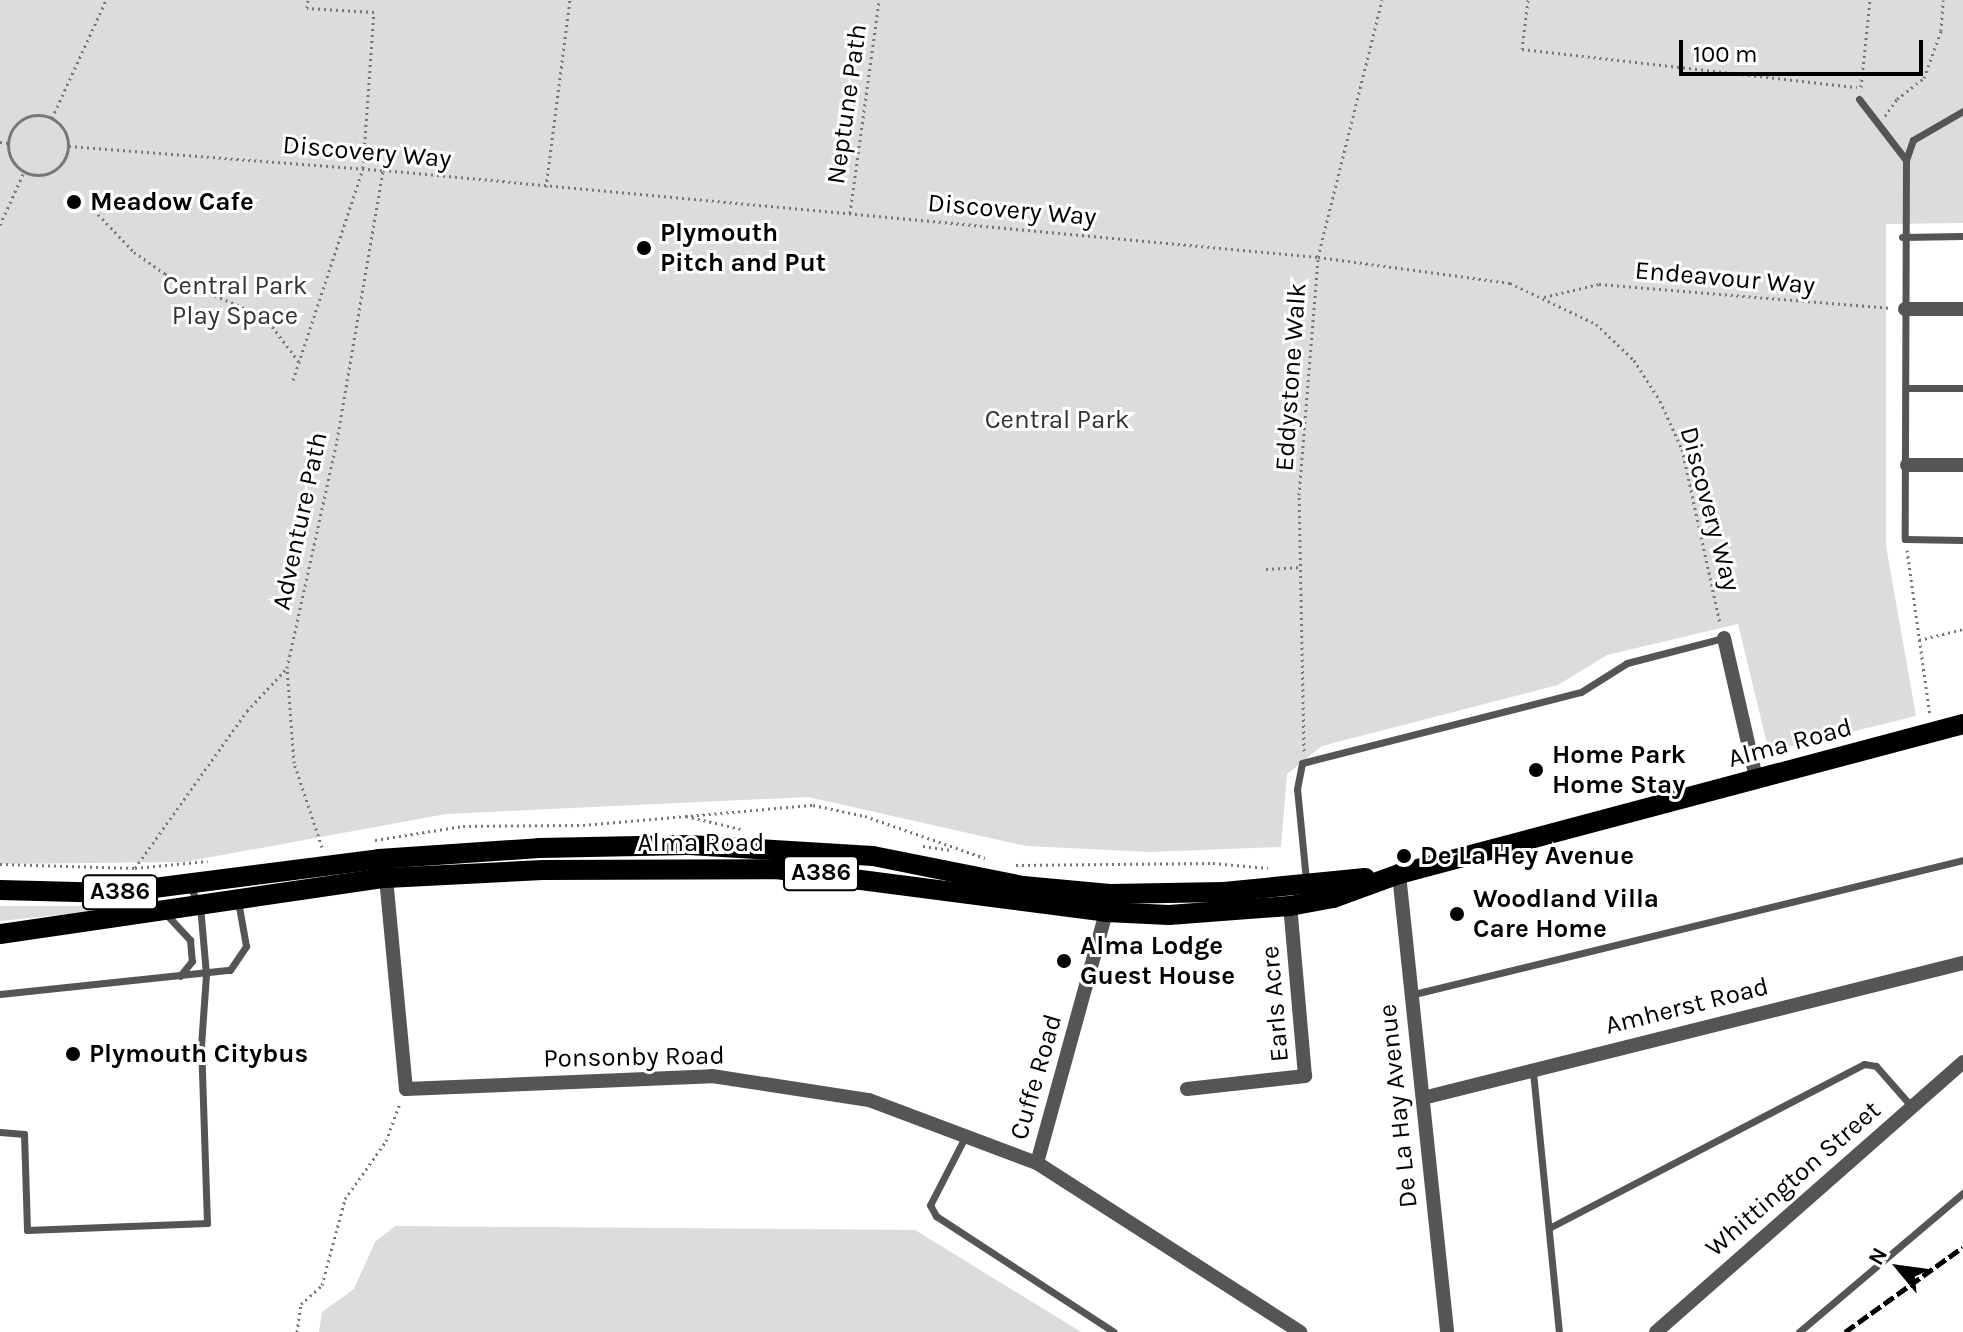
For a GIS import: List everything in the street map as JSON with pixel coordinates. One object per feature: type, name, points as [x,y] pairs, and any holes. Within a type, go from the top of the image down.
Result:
[{"type":"main road","name":"Alma Road","points":[[0,934],[386,878],[543,870],[776,869],[1106,912],[1169,915],[1290,906],[1333,898],[1399,874],[1963,724]]},
{"type":"main road","name":"Alma Road","points":[[0,890],[128,891],[347,863],[539,848],[776,847],[873,856],[1023,886],[1110,894],[1307,886],[1399,874]]},
{"type":"street","points":[[1905,309],[1963,309]]},
{"type":"street","points":[[1907,465],[1963,465]]},
{"type":"street","points":[[1724,638],[1756,778]]},
{"type":"street","name":"De La Hay Avenue","points":[[1399,874],[1401,919],[1447,1332]]},
{"type":"street","points":[[386,878],[406,1089]]},
{"type":"street","name":"Earls Acre","points":[[1187,1089],[1305,1076],[1290,906]]},
{"type":"street","name":"Cuffe Road","points":[[1037,1163],[1106,912]]},
{"type":"street","name":"Amherst Road","points":[[1423,1098],[1963,963]]},
{"type":"street","name":"Whittington Street","points":[[1656,1332],[1963,1062]]},
{"type":"street","name":"Ponsonby Road","points":[[406,1089],[712,1076],[869,1100],[1037,1163],[1300,1332]]},
{"type":"lane","points":[[1859,99],[1906,160]]},
{"type":"lane","points":[[1963,111],[1913,140],[1906,160],[1902,237],[1907,388],[1905,539],[1963,540]]},
{"type":"lane","points":[[1902,237],[1963,236]]},
{"type":"lane","points":[[1907,388],[1963,388]]},
{"type":"lane","points":[[1307,886],[1297,789],[1302,763],[1581,692],[1627,663],[1724,638]]},
{"type":"lane","points":[[1410,995],[1963,860]]},
{"type":"lane","points":[[0,994],[230,970],[246,946],[237,900],[239,875]]},
{"type":"lane","points":[[0,1132],[24,1134],[27,1230],[207,1223],[201,1046],[206,974],[200,906],[188,883]]},
{"type":"lane","points":[[163,912],[190,940],[192,961],[180,976]]},
{"type":"lane","points":[[1549,1228],[1864,1064],[1876,1066],[1912,1107]]},
{"type":"lane","points":[[1532,1069],[1559,1332]]},
{"type":"lane","points":[[965,1137],[930,1205],[936,1216],[1114,1332]]},
{"type":"lane","points":[[1799,1332],[1963,1193]]},
{"type":"path","points":[[52,118],[106,0]]},
{"type":"path","points":[[293,380],[363,168],[374,12],[307,8],[308,0]]},
{"type":"path","points":[[546,187],[570,0]]},
{"type":"path","name":"Neptune Path","points":[[850,213],[879,0]]},
{"type":"path","name":"Eddystone Walk","points":[[1302,763],[1307,731],[1299,495],[1318,257],[1382,0]]},
{"type":"path","points":[[1528,0],[1522,49],[1861,87],[1870,0]]},
{"type":"path","points":[[1879,126],[1897,99],[1924,78],[1941,31],[1943,0]]},
{"type":"path","points":[[25,118],[52,118],[67,134],[69,146],[53,172],[24,172],[14,162],[8,143],[25,118]]},
{"type":"path","points":[[0,142],[8,143]]},
{"type":"path","name":"Discovery Way","points":[[69,146],[363,168],[1318,257],[1510,283],[1596,324],[1634,360],[1660,401],[1682,449],[1724,638]]},
{"type":"path","name":"Adventure Path","points":[[347,863],[321,847],[294,763],[287,668],[337,440],[383,170]]},
{"type":"path","points":[[0,225],[24,172]]},
{"type":"path","points":[[94,210],[134,252],[165,274],[265,317],[299,362]]},
{"type":"path","name":"Endeavour Way","points":[[1543,297],[1599,284],[1905,309]]},
{"type":"path","points":[[1905,539],[1932,732]]},
{"type":"path","points":[[1266,569],[1302,567]]},
{"type":"path","points":[[1919,640],[1963,629]]},
{"type":"path","points":[[128,891],[135,868],[247,711],[287,668]]},
{"type":"path","points":[[0,864],[135,868],[204,862]]},
{"type":"path","points":[[297,1332],[301,1304],[322,1285],[345,1199],[386,1141],[406,1089]]},
{"type":"green space","name":"Central Park","points":[[0,0],[1963,0],[1963,223],[1886,224],[1886,546],[1916,716],[1769,752],[1738,624],[1607,655],[1558,685],[1322,746],[1287,774],[1281,847],[1149,852],[1026,846],[808,797],[446,814],[184,862],[0,864]]},
{"type":"green space","points":[[0,906],[119,906],[119,909],[0,921]]},
{"type":"green space","points":[[395,1226],[915,1230],[1081,1332],[319,1332],[322,1312],[354,1289],[375,1242]]},
{"type":"railway","points":[[1845,1332],[1963,1247]]},
{"type":"place","name":"Meadow Cafe","points":[[74,202]]},
{"type":"place","name":"Plymouth Pitch and Put","points":[[644,248]]},
{"type":"place","name":"Home Park Home Stay","points":[[1536,770]]},
{"type":"place","name":"De La Hey Avenue","points":[[1404,856]]},
{"type":"place","name":"Woodland Villa Care Home","points":[[1457,914]]},
{"type":"place","name":"Alma Lodge Guest House","points":[[1064,961]]},
{"type":"place","name":"Plymouth Citybus","points":[[73,1054]]},
{"type":"park label","name":"Central Park Play Space","points":[[235,301]]}]
